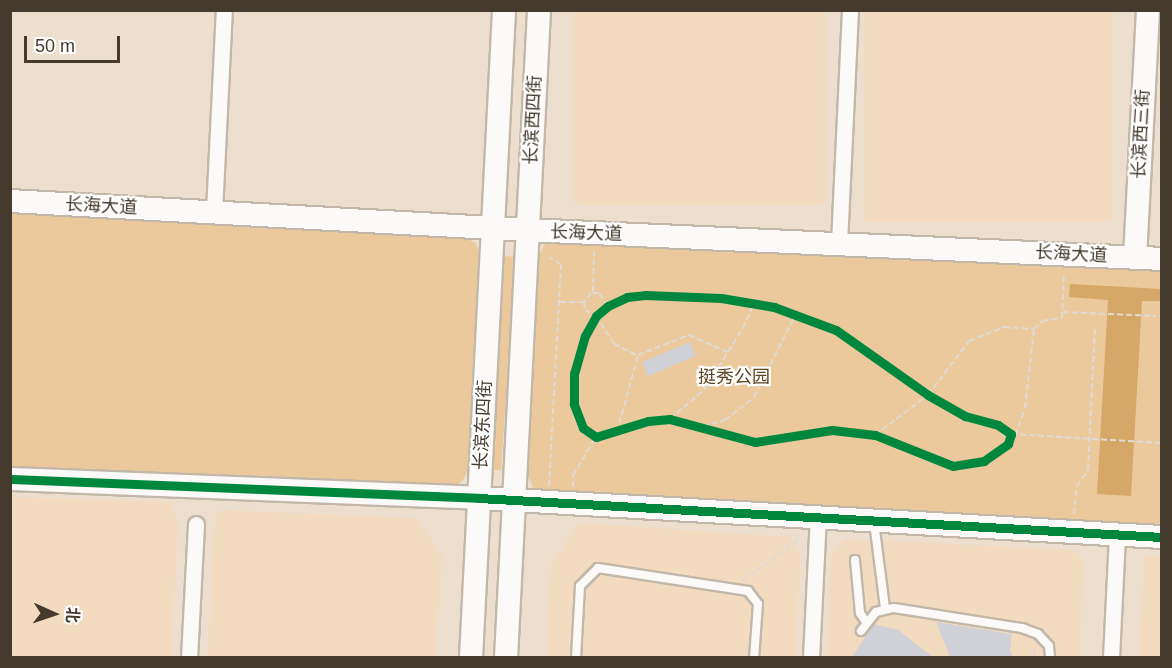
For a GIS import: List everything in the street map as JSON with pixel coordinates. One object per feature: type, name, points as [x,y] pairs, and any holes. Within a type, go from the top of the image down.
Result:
[{"type":"street","points":[[214,212],[224,10]]},
{"type":"street","name":"长滨西四街","points":[[492,229],[504,10]]},
{"type":"street","name":"长滨西四街","points":[[527,230],[539,10]]},
{"type":"street","points":[[839,243],[850,10]]},
{"type":"street","name":"长滨西三街","points":[[1128,257],[1133,10]]},
{"type":"street","name":"长滨西三街","points":[[1128,257],[1148,10]]},
{"type":"street","name":"长海大道","points":[[10,201],[492,229],[1161,259]]},
{"type":"street","name":"长滨东四街","points":[[471,657],[492,229]]},
{"type":"street","name":"长滨东四街","points":[[506,657],[527,230]]},
{"type":"street","points":[[10,479],[479,498],[1161,537]]},
{"type":"street","points":[[811,657],[818,518]]},
{"type":"street","points":[[189,657],[196,524]]},
{"type":"street","points":[[1111,657],[1117,535]]},
{"type":"lane","points":[[874,521],[885,608]]},
{"type":"lane","points":[[855,560],[860,613],[866,622]]},
{"type":"lane","points":[[576,657],[580,586],[598,568],[748,591],[758,604],[754,657]]},
{"type":"lane","points":[[861,631],[866,622],[885,608],[1023,628],[1038,634],[1049,646],[1050,657]]},
{"type":"path","points":[[559,302],[584,302],[593,292],[595,233]]},
{"type":"path","points":[[549,490],[561,264],[550,258]]},
{"type":"path","points":[[1008,444],[1025,408],[1034,330],[1042,321],[1062,318],[1064,273]]},
{"type":"path","points":[[593,292],[603,295],[608,306]]},
{"type":"path","points":[[590,326],[596,316],[618,301]]},
{"type":"path","points":[[743,301],[764,305]]},
{"type":"path","points":[[584,302],[588,313],[596,316],[614,344],[638,356],[688,335],[729,353]]},
{"type":"path","points":[[670,419],[704,390],[729,353],[754,303]]},
{"type":"path","points":[[785,310],[806,318]]},
{"type":"path","points":[[1063,312],[1104,311],[1156,316]]},
{"type":"path","points":[[703,426],[725,420],[754,397],[796,314]]},
{"type":"path","points":[[864,434],[880,437],[928,395],[969,341],[1004,327],[1034,330]]},
{"type":"path","points":[[1073,532],[1077,486],[1088,471],[1095,328]]},
{"type":"path","points":[[617,432],[638,356]]},
{"type":"path","points":[[919,388],[937,400]]},
{"type":"path","points":[[659,420],[681,421]]},
{"type":"path","points":[[692,424],[703,426],[720,434]]},
{"type":"path","points":[[998,425],[1013,434],[1161,443]]},
{"type":"path","points":[[573,493],[573,475],[592,435],[617,432],[626,427]]},
{"type":"path","points":[[733,588],[801,538]]},
{"type":"shaded area","points":[[574,11],[826,11],[826,205],[574,205]]},
{"type":"shaded area","points":[[865,11],[1112,11],[1112,222],[865,222]]},
{"type":"shaded area","points":[[1070,284],[1161,289],[1161,301],[1142,301],[1131,496],[1097,494],[1108,300],[1069,297]]},
{"type":"shaded area","points":[[11,497],[171,502],[178,525],[171,657],[11,657]]},
{"type":"shaded area","points":[[218,510],[416,518],[442,555],[435,657],[208,657],[214,534]]},
{"type":"shaded area","points":[[580,523],[790,537],[800,555],[796,657],[546,658],[551,565]]},
{"type":"shaded area","points":[[846,539],[1073,550],[1083,561],[1079,657],[827,658],[831,555]]},
{"type":"shaded area","points":[[1145,555],[1161,556],[1161,657],[1139,657]]},
{"type":"green space","points":[[10,209],[459,235],[476,243],[480,257],[469,467],[463,480],[455,487],[11,468]]},
{"type":"green space","name":"挺秀公园","points":[[560,239],[1161,269],[1161,526],[551,496],[533,489],[527,471],[537,259],[545,244]]},
{"type":"green space","points":[[503,256],[516,257],[501,470],[488,469]]},
{"type":"building","points":[[690,342],[696,356],[648,376],[642,362]]},
{"type":"building","points":[[936,622],[1012,634],[1010,650],[1013,657],[950,657]]},
{"type":"building","points":[[874,624],[898,630],[933,657],[852,657]]},
{"type":"cycle path","points":[[645,295],[721,298],[774,307],[836,330],[928,395],[965,416],[998,425],[1011,434],[1008,444],[984,461],[953,466],[875,435],[832,430],[755,442],[670,419],[648,421],[596,437],[583,428],[574,404],[574,374],[585,336],[596,316],[608,306],[627,297],[645,295]]},
{"type":"cycle path","points":[[10,479],[479,498],[1162,537]]}]
